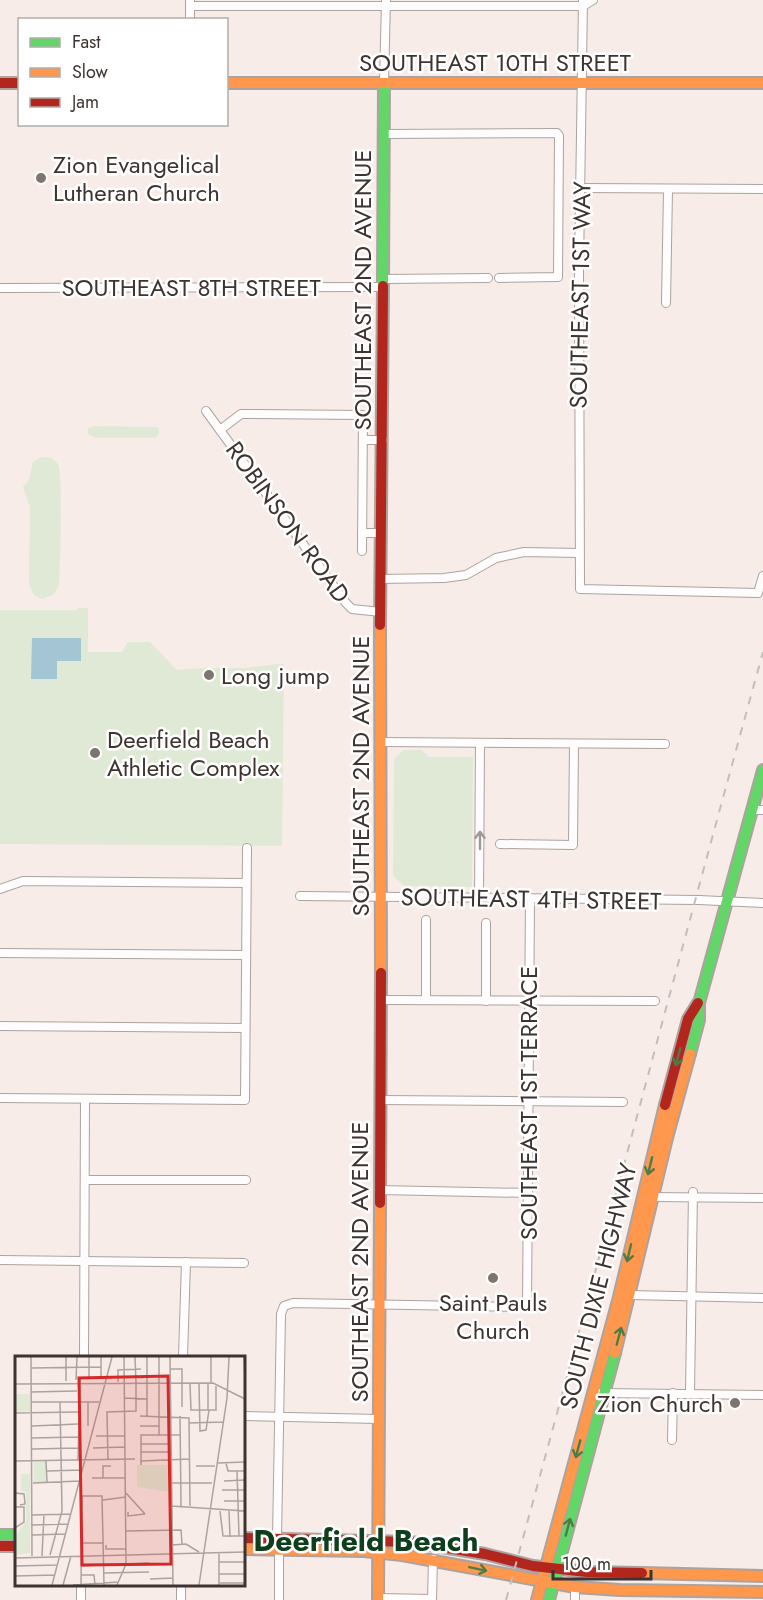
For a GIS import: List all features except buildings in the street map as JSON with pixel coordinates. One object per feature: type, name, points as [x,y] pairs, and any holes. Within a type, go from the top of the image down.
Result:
[{"type":"main road","points":[[0,83],[18,83]]},
{"type":"main road","name":"SOUTHEAST 10TH STREET","points":[[228,83],[763,83]]},
{"type":"main road","name":"SOUTHEAST 2ND AVENUE","points":[[378,1599],[381,1000],[380,579],[383,440],[384,83]]},
{"type":"main road","name":"SOUTH DIXIE HIGHWAY","points":[[547,1583],[599,1393],[630,1295],[648,1197],[688,1019],[699,1003],[727,901],[758,810],[763,770]]},
{"type":"main road","name":"SOUTH DIXIE HIGHWAY","points":[[599,1393],[619,1297],[648,1197]]},
{"type":"main road","points":[[244,1538],[379,1540],[448,1547],[551,1568],[616,1573],[763,1576]]},
{"type":"main road","points":[[244,1550],[379,1552],[433,1559],[547,1583],[674,1595],[761,1591]]},
{"type":"main road","points":[[537,1600],[547,1583]]},
{"type":"main road","points":[[547,1583],[549,1600]]},
{"type":"street","points":[[190,3],[583,3],[593,0]]},
{"type":"street","name":"SOUTHEAST 2ND AVENUE","points":[[384,83],[385,3]]},
{"type":"street","name":"SOUTHEAST 1ST WAY","points":[[583,3],[579,277],[580,590],[758,593],[763,576]]},
{"type":"street","points":[[384,134],[557,133],[559,136],[560,187],[558,277],[500,278]]},
{"type":"street","points":[[581,188],[763,189]]},
{"type":"street","points":[[666,303],[668,190]]},
{"type":"street","name":"SOUTHEAST 8TH STREET","points":[[0,288],[383,283],[488,278]]},
{"type":"street","name":"ROBINSON ROAD","points":[[206,411],[346,603],[352,609],[368,613],[381,612]]},
{"type":"street","points":[[220,430],[241,414],[363,415],[362,550]]},
{"type":"street","points":[[363,440],[383,440]]},
{"type":"street","points":[[362,533],[381,533]]},
{"type":"street","points":[[380,579],[444,578],[466,575],[495,558],[524,552],[579,553]]},
{"type":"street","points":[[381,742],[665,744]]},
{"type":"street","points":[[479,898],[480,743]]},
{"type":"street","points":[[500,844],[573,845],[574,744]]},
{"type":"street","points":[[0,1098],[245,1100],[247,848]]},
{"type":"street","points":[[0,889],[23,880],[246,883]]},
{"type":"street","name":"SOUTHEAST 4TH STREET","points":[[300,896],[763,903]]},
{"type":"street","name":"SOUTHEAST 1ST TERRACE","points":[[380,1305],[527,1307],[530,899]]},
{"type":"street","points":[[426,920],[426,1000]]},
{"type":"street","points":[[486,922],[486,1001]]},
{"type":"street","points":[[0,953],[246,955]]},
{"type":"street","points":[[381,1000],[655,1001]]},
{"type":"street","points":[[0,1026],[245,1028]]},
{"type":"street","points":[[84,1356],[85,1099]]},
{"type":"street","points":[[380,1100],[624,1102]]},
{"type":"street","points":[[85,1180],[246,1180]]},
{"type":"street","points":[[379,1190],[528,1193]]},
{"type":"street","points":[[648,1197],[693,1195],[763,1198]]},
{"type":"street","points":[[690,1393],[693,1195]]},
{"type":"street","points":[[0,1260],[244,1263]]},
{"type":"street","points":[[183,1356],[186,1262]]},
{"type":"street","points":[[630,1295],[763,1298]]},
{"type":"street","points":[[277,1538],[281,1314],[284,1306],[293,1303],[380,1305]]},
{"type":"street","points":[[599,1393],[763,1395]]},
{"type":"street","points":[[672,1440],[673,1393]]},
{"type":"street","points":[[244,1416],[379,1419]]},
{"type":"street","points":[[279,1550],[279,1600]]},
{"type":"street","points":[[378,1599],[432,1600],[433,1559]]},
{"type":"street","points":[[575,1587],[575,1600]]},
{"type":"green space","points":[[94,426],[157,427],[159,433],[155,438],[96,438],[88,434],[88,428]]},
{"type":"green space","points":[[42,457],[51,458],[58,464],[61,503],[59,586],[53,595],[42,599],[34,595],[29,584],[30,507],[23,487],[29,480],[33,462]]},
{"type":"green space","points":[[88,608],[88,652],[122,652],[128,642],[150,642],[177,670],[245,668],[284,664],[282,846],[0,844],[0,610],[77,610]]},
{"type":"green space","points":[[403,750],[422,750],[428,757],[473,757],[472,887],[405,886],[393,876],[394,759]]},
{"type":"water","points":[[32,638],[81,638],[81,661],[57,661],[57,679],[31,679]]},
{"type":"railway","points":[[506,1600],[763,652]]},
{"type":"traffic: fast","points":[[383,286],[384,83]]},
{"type":"traffic: fast","points":[[690,1054],[699,1020],[699,1003],[763,770]]},
{"type":"traffic: fast","points":[[549,1600],[615,1353]]},
{"type":"traffic: fast","points":[[0,1535],[15,1535]]},
{"type":"traffic: slow","points":[[228,83],[763,83]]},
{"type":"traffic: slow","points":[[380,625],[381,973]]},
{"type":"traffic: slow","points":[[615,1353],[667,1138],[690,1054]]},
{"type":"traffic: slow","points":[[537,1600],[619,1297],[665,1105]]},
{"type":"traffic: slow","points":[[378,1600],[380,1203]]},
{"type":"traffic: slow","points":[[244,1549],[364,1551],[402,1555],[575,1587],[620,1590],[763,1592]]},
{"type":"traffic: slow","points":[[642,1573],[763,1576]]},
{"type":"traffic: jam","points":[[0,83],[18,83]]},
{"type":"traffic: jam","points":[[380,625],[383,286]]},
{"type":"traffic: jam","points":[[380,1203],[381,973]]},
{"type":"traffic: jam","points":[[665,1105],[688,1019],[698,1003]]},
{"type":"traffic: jam","points":[[244,1538],[411,1542],[485,1554],[533,1566],[587,1572],[642,1573]]},
{"type":"traffic: jam","points":[[0,1546],[15,1546]]},
{"type":"place","name":"Zion Evangelical Lutheran Church","points":[[41,178]]},
{"type":"place","name":"Long jump","points":[[209,675]]},
{"type":"place","name":"Deerfield Beach Athletic Complex","points":[[95,753]]},
{"type":"place","name":"Saint Pauls Church","points":[[493,1278]]},
{"type":"place","name":"Zion Church","points":[[735,1403]]},
{"type":"district","name":"Deerfield Beach","points":[[366,1540]]}]
